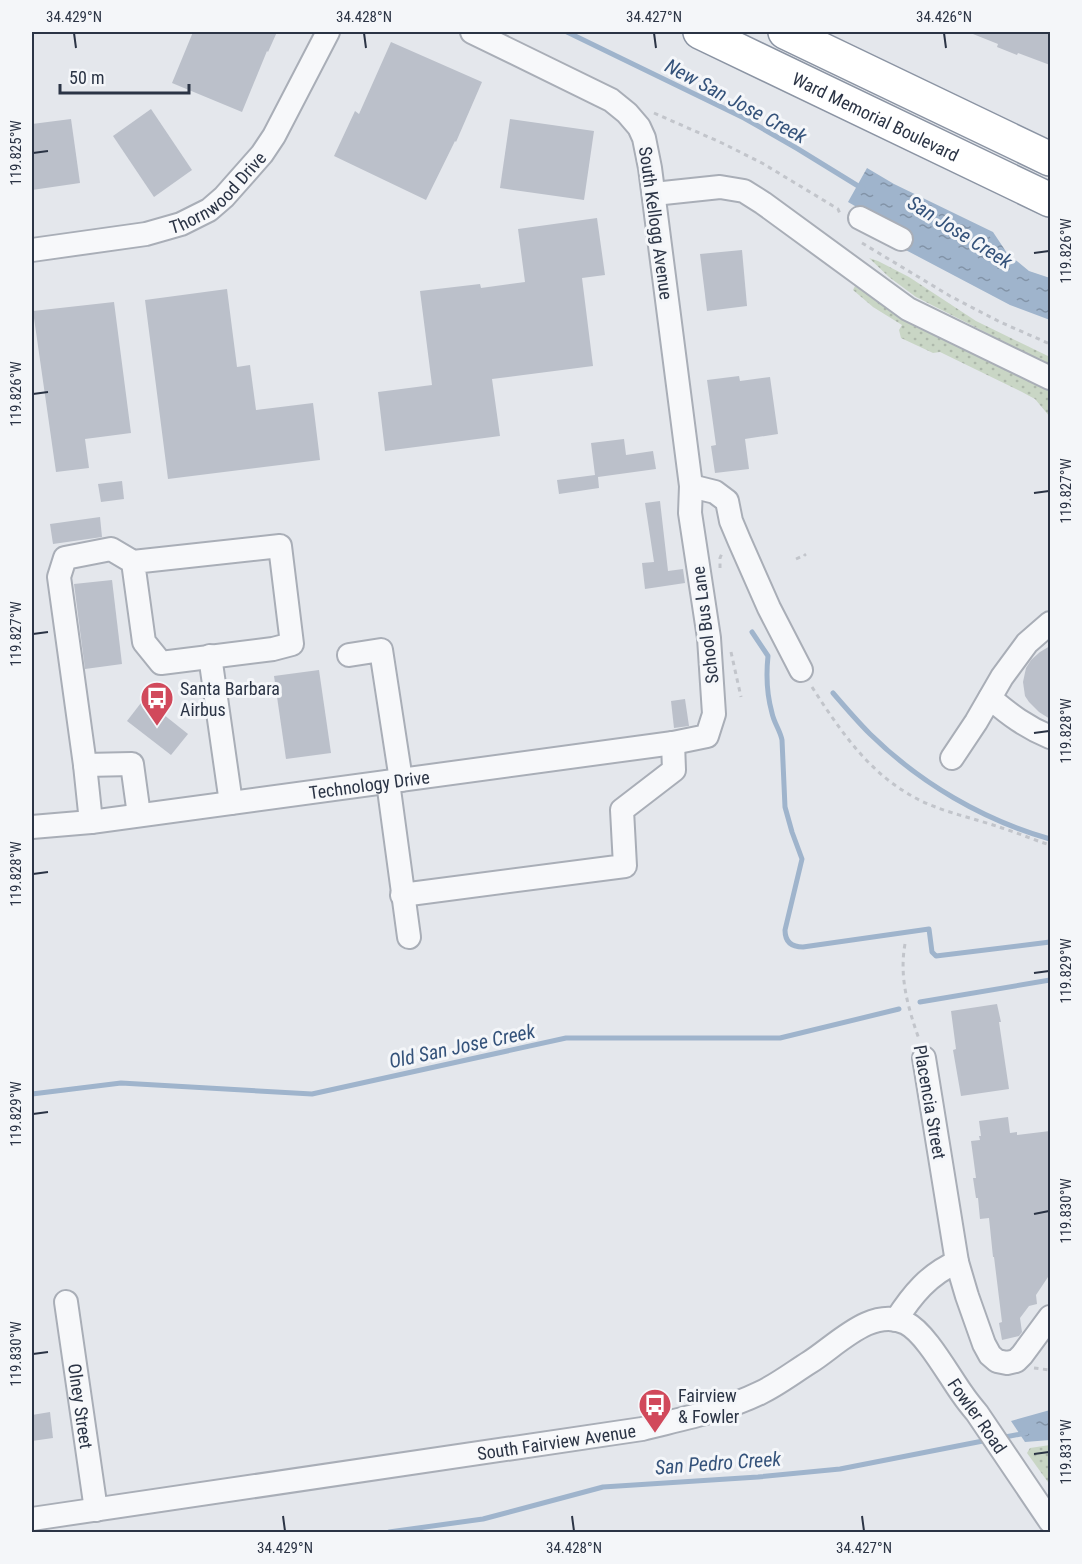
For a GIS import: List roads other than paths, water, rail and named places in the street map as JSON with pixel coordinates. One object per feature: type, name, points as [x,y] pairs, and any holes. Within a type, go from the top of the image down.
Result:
[{"type":"highway","name":"Ward Memorial Boulevard","points":[[700,32],[1050,200]]},
{"type":"highway","name":"Ward Memorial Boulevard","points":[[785,32],[1050,159]]},
{"type":"street","name":"Thornwood Drive","points":[[32,250],[146,234],[181,224],[209,210],[224,197],[262,154],[274,136],[328,32]]},
{"type":"street","name":"South Kellogg Avenue","points":[[472,32],[599,93],[621,107],[633,120],[644,138],[654,194],[691,486],[690,513]]},
{"type":"street","points":[[654,194],[720,187],[744,191],[908,309],[1050,378]]},
{"type":"street","points":[[852,224],[901,239]]},
{"type":"street","points":[[691,486],[716,492],[727,501],[739,540],[769,608],[801,670]]},
{"type":"street","name":"School Bus Lane","points":[[690,513],[709,638],[714,703],[714,714],[707,736]]},
{"type":"street","points":[[91,822],[59,577],[65,558],[111,549],[133,562],[280,546],[292,644],[273,649],[161,663],[144,642],[133,562]]},
{"type":"street","points":[[952,758],[1002,676],[1027,643],[1050,623]]},
{"type":"street","points":[[349,655],[381,651],[395,781],[402,895],[409,937]]},
{"type":"street","points":[[210,656],[231,803]]},
{"type":"street","points":[[990,698],[1024,726],[1050,737]]},
{"type":"street","name":"Technology Drive","points":[[32,827],[91,822],[673,743],[707,736]]},
{"type":"street","points":[[402,895],[625,866],[622,810],[674,770],[673,743]]},
{"type":"street","points":[[85,765],[132,764],[139,815]]},
{"type":"street","name":"Placencia Street","points":[[924,1058],[957,1262]]},
{"type":"street","points":[[896,1320],[925,1282],[957,1262],[984,1344],[994,1359],[1007,1363],[1016,1361],[1050,1317]]},
{"type":"street","name":"Olney Street","points":[[66,1302],[96,1510]]},
{"type":"street","name":"Fowler Road","points":[[896,1320],[912,1327],[937,1357],[1050,1521]]},
{"type":"street","name":"South Fairview Avenue","points":[[32,1519],[642,1429],[694,1416],[761,1393],[869,1322],[896,1320]]},
{"type":"water","name":"San Jose Creek","points":[[867,168],[894,184],[993,232],[1007,253],[1029,271],[1050,278],[1050,320],[1010,305],[900,247],[874,217],[848,202]]},
{"type":"water","points":[[1050,1410],[1050,1440],[1025,1442],[1011,1421]]},
{"type":"waterway","name":"New San Jose Creek","points":[[567,32],[744,118],[863,189]]},
{"type":"waterway","points":[[752,632],[768,656],[769,699],[782,740],[785,807],[802,859],[785,930],[786,938],[790,943],[803,947],[929,929],[932,952],[936,956],[1050,942]]},
{"type":"waterway","points":[[833,693],[889,752],[931,784],[977,810],[1050,839]]},
{"type":"waterway","name":"Old San Jose Creek","points":[[920,1002],[1050,980]]},
{"type":"waterway","name":"Old San Jose Creek","points":[[32,1094],[121,1083],[312,1094],[566,1038],[780,1038],[899,1009]]},
{"type":"waterway","name":"San Pedro Creek","points":[[1000,1438],[1026,1433]]},
{"type":"waterway","name":"San Pedro Creek","points":[[389,1532],[483,1519],[603,1487],[840,1469],[988,1440]]},
{"type":"place","name":"Santa Barbara Airbus","points":[[157,727]]},
{"type":"place","name":"Fairview & Fowler","points":[[655,1434]]}]
